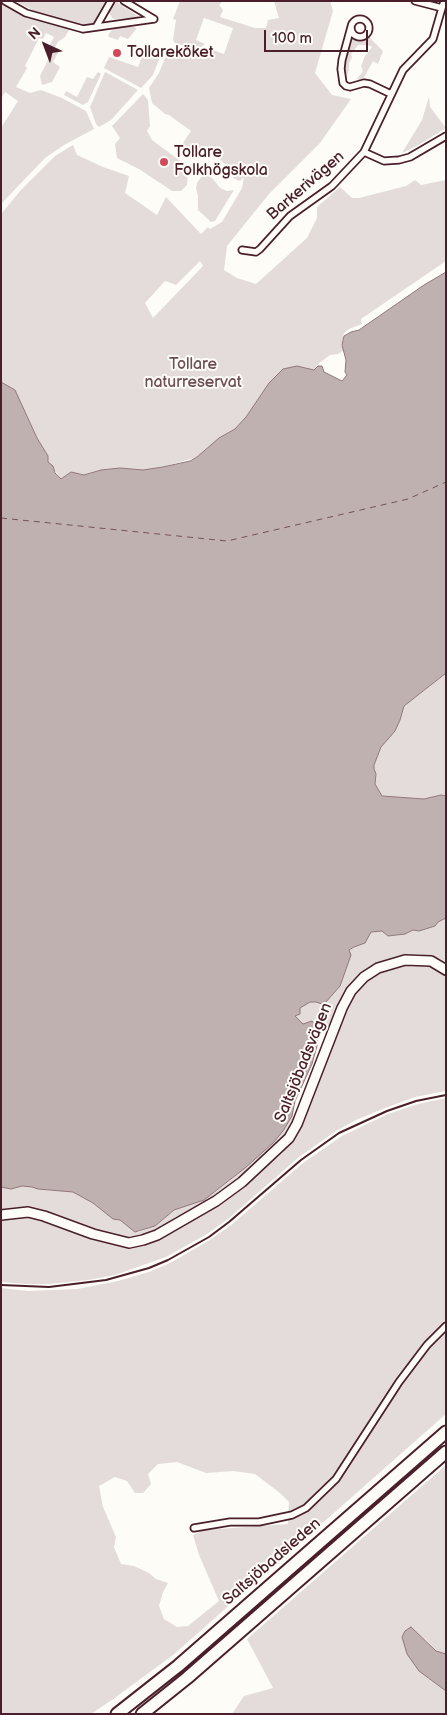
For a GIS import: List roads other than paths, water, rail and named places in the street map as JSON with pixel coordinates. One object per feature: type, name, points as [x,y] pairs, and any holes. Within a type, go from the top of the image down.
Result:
[{"type":"highway","name":"Saltsjöbadsleden","points":[[117,1714],[178,1666],[446,1432]]},
{"type":"highway","name":"Saltsjöbadsleden","points":[[142,1714],[187,1678],[446,1452]]},
{"type":"street","points":[[4,1],[26,12],[83,29],[154,19],[124,1]]},
{"type":"street","points":[[96,27],[111,1]]},
{"type":"street","points":[[414,1],[442,8]]},
{"type":"street","name":"Barkerivägen","points":[[242,250],[256,252],[260,249],[290,216],[332,186],[364,152],[403,70],[433,39],[444,1]]},
{"type":"street","points":[[352,27],[342,60],[343,82],[346,86],[350,87],[364,83],[370,84],[391,94]]},
{"type":"street","points":[[364,152],[384,161],[399,160],[410,157],[446,136]]},
{"type":"street","name":"Saltsjöbadsvägen","points":[[1,1215],[28,1212],[93,1234],[130,1243],[157,1235],[216,1201],[278,1151],[289,1138],[300,1116],[342,1008],[351,991],[364,977],[378,968],[405,960],[431,961],[446,970]]},
{"type":"street","points":[[194,1528],[230,1522],[259,1522],[292,1515],[306,1508],[336,1479],[399,1382],[427,1346],[446,1326]]},
{"type":"railway","points":[[1,1285],[49,1287],[106,1280],[149,1268],[168,1260],[209,1237],[301,1160],[339,1133],[387,1111],[416,1101],[446,1095]]},
{"type":"place","name":"Tollareköket","points":[[117,53]]},
{"type":"place","name":"Tollare Folkhögskola","points":[[164,162]]},
{"type":"park label","name":"Tollare naturreservat","points":[[193,374]]}]
